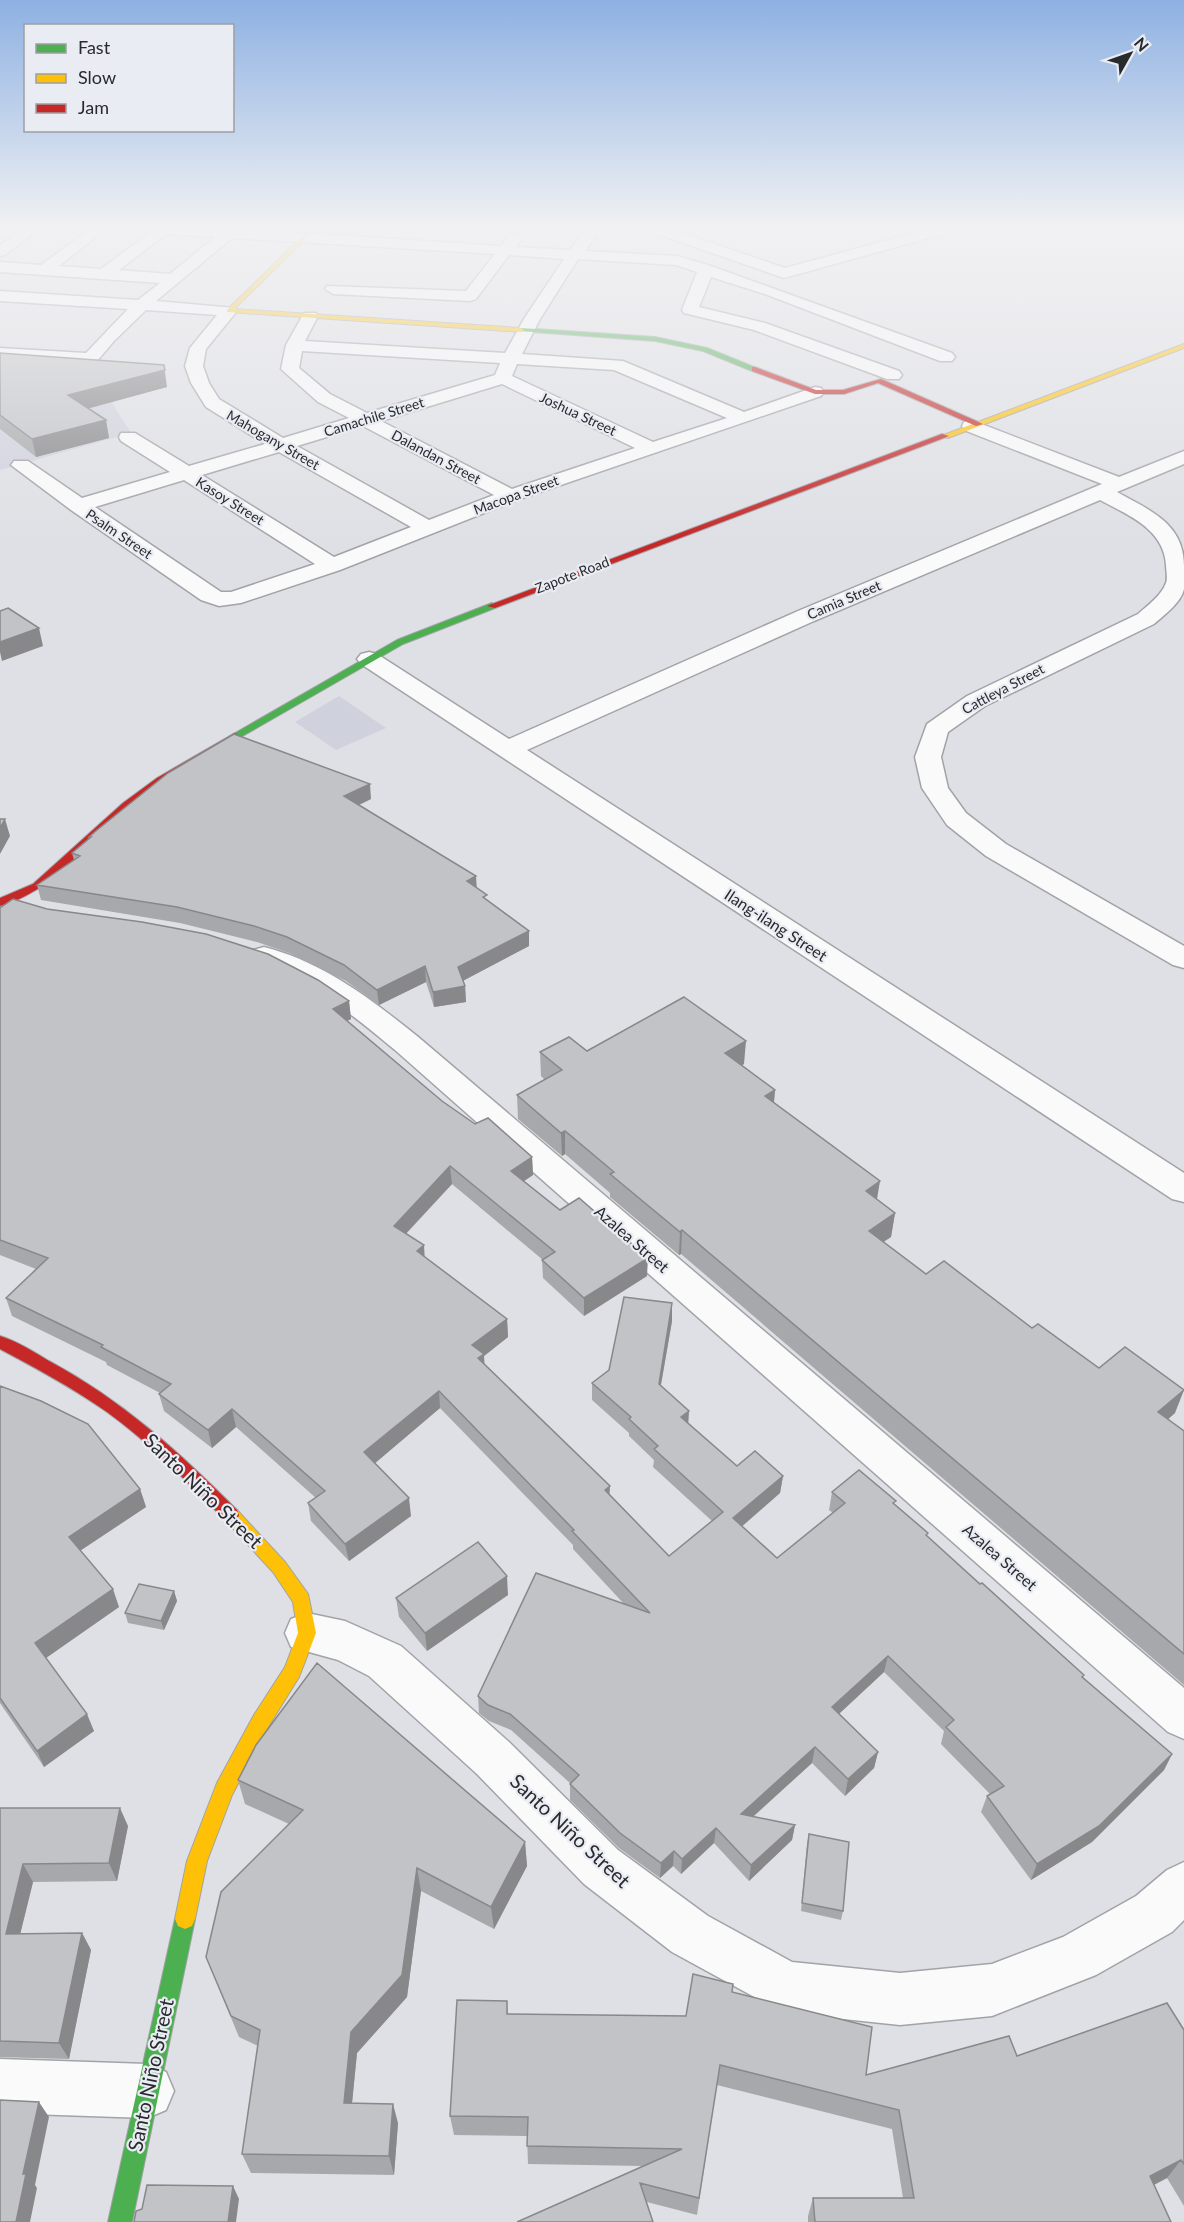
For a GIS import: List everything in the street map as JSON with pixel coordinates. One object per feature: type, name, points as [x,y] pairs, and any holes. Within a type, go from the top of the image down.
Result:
[{"type":"main road","points":[[565,333],[683,343],[724,356],[815,392],[844,392],[886,378]]},
{"type":"main road","name":"Zapote Road","points":[[5,901],[37,886],[88,837],[161,780],[369,659],[451,621],[1184,346]]},
{"type":"main road","name":"Cattleya Street","points":[[886,378],[975,425]]},
{"type":"main road","name":"Santo Niño Street","points":[[0,1342],[49,1368],[111,1406],[173,1456],[279,1567],[302,1600],[307,1633],[293,1671],[261,1721],[224,1790],[197,1861],[120,2222]]},
{"type":"street","points":[[0,353],[85,359],[91,357],[113,333]]},
{"type":"street","name":"Mahogany Street","points":[[210,333],[198,348],[194,366],[200,383],[212,403],[281,446],[429,529]]},
{"type":"street","name":"Dalandan Street","points":[[300,333],[294,345],[290,369],[324,398],[510,496]]},
{"type":"street","points":[[502,378],[525,333]]},
{"type":"street","name":"Cattleya Street","points":[[775,333],[886,378]]},
{"type":"street","points":[[886,333],[946,357],[886,378]]},
{"type":"street","points":[[294,345],[617,365],[744,418]]},
{"type":"street","name":"Camachile Street","points":[[78,506],[502,378]]},
{"type":"street","name":"Joshua Street","points":[[502,378],[653,448]]},
{"type":"street","name":"Macopa Street","points":[[219,599],[233,598],[332,565],[510,496],[815,392]]},
{"type":"street","name":"Cattleya Street","points":[[975,425],[1110,488],[1163,530],[1176,554],[1178,582],[1166,602],[1146,619],[976,701],[936,729],[928,757],[935,788],[956,819],[996,850],[1184,959]]},
{"type":"street","name":"Kasoy Street","points":[[128,437],[332,565]]},
{"type":"street","name":"Camia Street","points":[[508,750],[806,616],[1184,457]]},
{"type":"street","name":"Psalm Street","points":[[21,465],[189,583],[219,599]]},
{"type":"street","name":"Ilang-ilang Street","points":[[369,659],[1184,1190]]},
{"type":"street","points":[[5,901],[26,909],[57,915]]},
{"type":"street","name":"Azalea Street","points":[[230,945],[251,951],[307,975],[355,1002],[406,1043],[1184,1717]]},
{"type":"street","name":"Santo Niño Street","points":[[307,1633],[345,1641],[385,1660],[493,1758],[601,1867],[690,1934],[787,1988],[900,1999],[992,1990],[1078,1957],[1154,1914],[1184,1887]]},
{"type":"street","points":[[0,2086],[147,2091]]},
{"type":"shaded area","points":[[0,369],[141,379],[112,403],[131,433],[0,470]]},
{"type":"shaded area","points":[[339,696],[386,728],[336,750],[295,722]]},
{"type":"building","points":[[0,353],[164,365],[165,370],[68,395],[106,420],[32,439],[0,415]]},
{"type":"building","points":[[8,608],[39,628],[0,642],[0,611]]},
{"type":"building","points":[[234,734],[370,784],[344,796],[476,876],[467,881],[487,895],[483,897],[529,931],[458,967],[465,986],[433,992],[425,966],[377,990],[344,965],[287,937],[254,926],[177,907],[37,885],[80,856],[72,853],[168,773]]},
{"type":"building","points":[[13,899],[47,909],[142,922],[206,934],[268,954],[318,980],[349,1001],[333,1009],[442,1101],[475,1124],[488,1118],[532,1157],[511,1171],[560,1210],[579,1198],[648,1258],[584,1298],[542,1260],[555,1252],[450,1166],[394,1226],[424,1245],[417,1251],[507,1319],[472,1345],[484,1354],[478,1358],[610,1486],[605,1490],[669,1556],[723,1512],[654,1449],[658,1446],[629,1419],[631,1417],[592,1383],[609,1370],[624,1297],[672,1303],[659,1384],[689,1411],[681,1417],[737,1466],[755,1451],[783,1476],[733,1518],[777,1558],[845,1503],[832,1492],[859,1470],[896,1501],[893,1503],[928,1533],[926,1535],[1084,1675],[1082,1677],[1172,1754],[1099,1826],[1037,1864],[987,1796],[1004,1786],[946,1727],[954,1720],[888,1656],[832,1707],[878,1752],[848,1779],[815,1747],[741,1814],[795,1825],[751,1865],[716,1828],[682,1859],[674,1851],[661,1863],[620,1833],[570,1784],[579,1775],[510,1714],[488,1705],[478,1696],[536,1573],[650,1613],[572,1531],[574,1530],[439,1391],[364,1452],[409,1498],[345,1544],[308,1503],[325,1491],[232,1409],[208,1430],[159,1394],[171,1384],[101,1347],[103,1345],[6,1298],[48,1258],[0,1240],[0,908]]},
{"type":"building","points":[[684,997],[746,1041],[725,1053],[775,1090],[765,1096],[880,1181],[866,1191],[895,1213],[869,1231],[926,1274],[944,1261],[1032,1328],[1038,1324],[1099,1368],[1125,1347],[1184,1390],[1158,1412],[1184,1431],[1184,1654],[682,1230],[680,1232],[610,1174],[614,1172],[565,1131],[561,1133],[517,1095],[562,1070],[540,1052],[569,1037],[587,1051]]},
{"type":"building","points":[[0,1386],[41,1401],[88,1424],[140,1489],[69,1537],[113,1589],[35,1643],[87,1714],[37,1751],[0,1698]]},
{"type":"building","points":[[478,1542],[507,1576],[425,1633],[396,1598]]},
{"type":"building","points":[[139,1584],[174,1591],[161,1621],[125,1613]]},
{"type":"building","points":[[317,1663],[525,1842],[491,1907],[417,1868],[402,1975],[351,2032],[344,2103],[393,2104],[389,2156],[242,2154],[260,2030],[231,2016],[206,1957],[221,1892],[303,1810],[238,1780],[256,1745]]},
{"type":"building","points":[[0,1808],[120,1808],[109,1863],[23,1864],[6,1934],[82,1933],[59,2043],[0,2041]]},
{"type":"building","points":[[809,1834],[849,1842],[843,1911],[802,1903]]},
{"type":"building","points":[[693,1974],[733,1984],[732,1992],[872,2027],[866,2075],[1009,2036],[1017,2056],[1167,2003],[1184,2030],[1184,2164],[1181,2160],[1150,2176],[1171,2222],[815,2222],[813,2198],[914,2198],[899,2110],[720,2065],[699,2198],[640,2183],[653,2222],[517,2222],[682,2149],[527,2146],[528,2117],[450,2116],[457,2000],[507,2001],[507,2014],[686,2016]]},
{"type":"building","points":[[0,2100],[39,2102],[23,2174],[26,2174],[16,2222],[0,2222]]},
{"type":"building","points":[[147,2185],[233,2186],[228,2222],[134,2222],[136,2211],[142,2209]]},
{"type":"traffic: fast","points":[[561,333],[655,339],[705,349],[755,369]]},
{"type":"traffic: fast","points":[[235,736],[400,642],[492,606]]},
{"type":"traffic: fast","points":[[120,2222],[185,1919]]},
{"type":"traffic: slow","points":[[945,436],[1184,346]]},
{"type":"traffic: slow","points":[[185,1919],[197,1861],[224,1790],[261,1721],[293,1671],[307,1633],[302,1600],[279,1567],[231,1515]]},
{"type":"traffic: jam","points":[[755,369],[815,392],[844,392],[878,381],[979,424]]},
{"type":"traffic: jam","points":[[492,606],[945,436]]},
{"type":"traffic: jam","points":[[0,902],[37,886],[127,805],[161,780],[235,736]]},
{"type":"traffic: jam","points":[[0,1342],[71,1381],[112,1407],[159,1445],[231,1515]]}]
